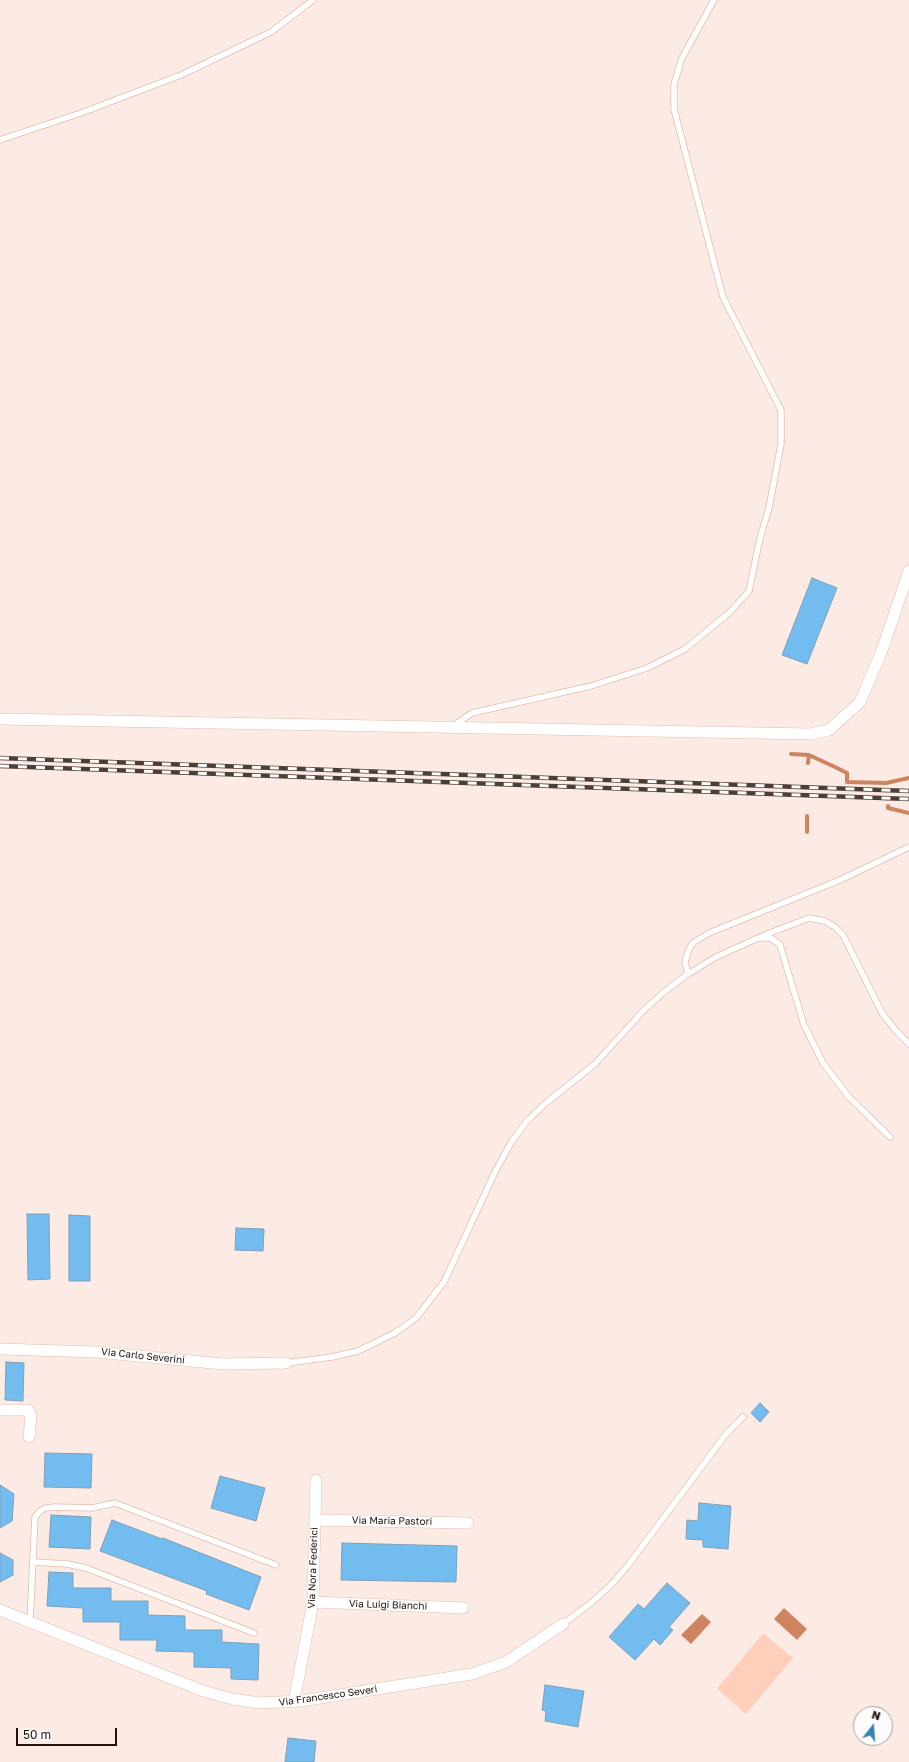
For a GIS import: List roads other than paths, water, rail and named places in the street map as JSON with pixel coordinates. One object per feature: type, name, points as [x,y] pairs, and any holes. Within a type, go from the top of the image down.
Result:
[{"type":"street","points":[[0,719],[452,726],[810,734],[829,730],[860,702],[881,653],[909,571]]},
{"type":"street","name":"Via Carlo Severini","points":[[0,1349],[96,1352],[224,1364],[286,1363]]},
{"type":"street","points":[[0,1410],[28,1410],[31,1416],[29,1437]]},
{"type":"street","name":"Via Nora Federici","points":[[294,1702],[313,1602],[316,1480]]},
{"type":"street","name":"Via Maria Pastori","points":[[315,1520],[468,1523]]},
{"type":"street","name":"Via Luigi Bianchi","points":[[313,1602],[463,1608]]},
{"type":"street","name":"Via Francesco Severi","points":[[0,1610],[217,1696],[259,1703],[294,1702],[479,1672],[506,1662],[563,1624]]},
{"type":"lane","points":[[0,140],[81,113],[181,75],[271,32],[314,0]]},
{"type":"lane","points":[[452,726],[472,713],[591,686],[647,668],[685,649],[729,613],[749,591],[760,538],[769,508],[781,444],[781,410],[723,297],[674,108],[674,84],[682,58],[714,0]]},
{"type":"lane","points":[[688,974],[685,962],[689,949],[694,942],[750,915],[840,880],[909,847]]},
{"type":"lane","points":[[286,1363],[332,1357],[358,1351],[395,1333],[416,1318],[435,1295],[448,1274],[495,1172],[520,1130],[547,1102],[595,1064],[649,1005],[688,974],[716,957],[758,938],[809,918],[825,921],[835,927],[843,935],[882,1013],[909,1044]]},
{"type":"lane","points":[[758,938],[771,938],[780,945],[804,1025],[823,1063],[848,1096],[890,1137]]},
{"type":"lane","points":[[563,1624],[591,1603],[613,1583],[629,1564],[726,1434],[743,1417]]},
{"type":"lane","points":[[30,1621],[36,1517],[40,1511],[55,1507],[92,1508],[115,1503],[276,1565]]},
{"type":"lane","points":[[33,1562],[67,1564],[86,1568],[254,1633]]},
{"type":"waterway","points":[[791,754],[809,755],[835,767],[847,773],[847,782],[886,783],[909,778]]},
{"type":"waterway","points":[[808,763],[809,755]]},
{"type":"waterway","points":[[888,806],[888,808],[909,813]]},
{"type":"waterway","points":[[807,816],[807,832]]},
{"type":"railway","points":[[0,758],[909,791]]},
{"type":"railway","points":[[0,766],[909,799]]}]
